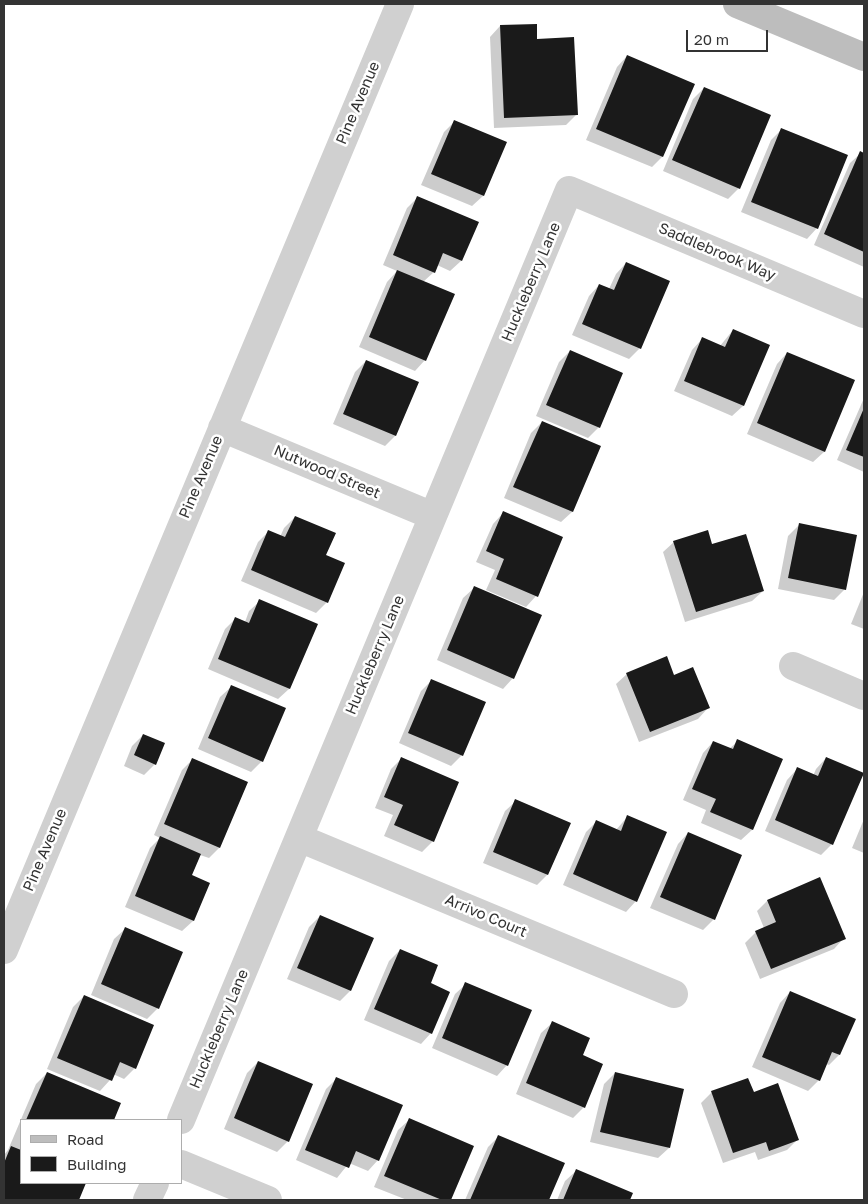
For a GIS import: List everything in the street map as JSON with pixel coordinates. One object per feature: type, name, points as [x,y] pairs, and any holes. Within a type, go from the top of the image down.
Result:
[{"type":"main road","points":[[737,4],[864,57]]},
{"type":"street","name":"Pine Avenue","points":[[4,950],[400,4]]},
{"type":"street","name":"Saddlebrook Way","points":[[569,190],[864,314]]},
{"type":"street","name":"Huckleberry Lane","points":[[181,1119],[569,190]]},
{"type":"street","name":"Nutwood Street","points":[[222,428],[433,516]]},
{"type":"street","points":[[793,666],[864,696]]},
{"type":"street","name":"Arrivo Court","points":[[299,838],[674,994]]},
{"type":"street","points":[[182,1164],[268,1200]]},
{"type":"street","points":[[147,1200],[155,1184]]},
{"type":"building","points":[[537,24],[537,39],[574,37],[578,115],[504,118],[500,25]]},
{"type":"building","points":[[627,55],[695,84],[663,157],[596,129]]},
{"type":"building","points":[[704,87],[771,115],[740,189],[672,160]]},
{"type":"building","points":[[454,120],[507,142],[484,196],[431,174]]},
{"type":"building","points":[[781,128],[848,155],[818,229],[751,202]]},
{"type":"building","points":[[860,151],[864,153],[864,252],[824,234]]},
{"type":"building","points":[[417,196],[479,222],[462,261],[443,253],[435,273],[393,255]]},
{"type":"building","points":[[626,262],[670,281],[641,349],[582,324],[599,284],[614,290]]},
{"type":"building","points":[[397,270],[455,294],[426,361],[369,337]]},
{"type":"building","points":[[733,329],[770,345],[744,406],[684,381],[702,337],[725,347]]},
{"type":"building","points":[[570,350],[623,373],[600,428],[546,405]]},
{"type":"building","points":[[787,352],[855,380],[825,452],[757,423]]},
{"type":"building","points":[[366,360],[419,382],[396,436],[343,414]]},
{"type":"building","points":[[864,408],[864,457],[846,450]]},
{"type":"building","points":[[542,421],[601,446],[573,512],[513,487]]},
{"type":"building","points":[[503,511],[563,537],[538,597],[496,579],[504,559],[486,551]]},
{"type":"building","points":[[295,516],[336,533],[326,555],[345,563],[328,603],[251,570],[268,530],[285,537]]},
{"type":"building","points":[[799,523],[857,535],[846,590],[788,578]]},
{"type":"building","points":[[708,530],[712,544],[746,534],[764,591],[696,612],[673,541]]},
{"type":"building","points":[[474,586],[542,615],[514,679],[447,650]]},
{"type":"building","points":[[259,599],[318,624],[290,689],[218,659],[235,617],[249,623]]},
{"type":"building","points":[[667,656],[674,675],[693,667],[710,708],[650,732],[626,673]]},
{"type":"building","points":[[431,679],[486,702],[463,756],[408,733]]},
{"type":"building","points":[[231,685],[286,708],[263,762],[208,738]]},
{"type":"building","points":[[143,734],[165,743],[156,765],[134,755]]},
{"type":"building","points":[[737,739],[783,759],[753,830],[710,812],[716,799],[692,789],[713,741],[733,749]]},
{"type":"building","points":[[401,757],[459,782],[434,842],[394,825],[403,805],[384,797]]},
{"type":"building","points":[[826,757],[864,773],[833,845],[775,820],[797,767],[818,776]]},
{"type":"building","points":[[192,758],[248,782],[220,848],[164,824]]},
{"type":"building","points":[[515,799],[571,823],[548,875],[493,852]]},
{"type":"building","points":[[627,815],[667,832],[637,902],[573,874],[596,820],[621,831]]},
{"type":"building","points":[[688,832],[742,855],[715,920],[660,897]]},
{"type":"building","points":[[160,836],[201,854],[192,875],[210,883],[194,921],[135,896]]},
{"type":"building","points":[[820,877],[846,939],[771,969],[755,931],[776,922],[767,900]]},
{"type":"building","points":[[320,915],[374,938],[351,991],[297,968]]},
{"type":"building","points":[[125,927],[183,952],[159,1009],[101,984]]},
{"type":"building","points":[[400,949],[438,965],[431,983],[450,992],[432,1034],[374,1009]]},
{"type":"building","points":[[465,982],[532,1010],[508,1066],[442,1038]]},
{"type":"building","points":[[790,991],[856,1019],[840,1055],[832,1052],[820,1081],[762,1057]]},
{"type":"building","points":[[84,995],[154,1025],[136,1069],[120,1062],[112,1081],[57,1058]]},
{"type":"building","points":[[552,1021],[590,1038],[583,1055],[603,1064],[585,1108],[526,1083]]},
{"type":"building","points":[[258,1061],[313,1084],[289,1142],[234,1118]]},
{"type":"building","points":[[47,1072],[121,1103],[114,1119],[26,1119]]},
{"type":"building","points":[[615,1072],[684,1089],[670,1148],[600,1132]]},
{"type":"building","points":[[336,1077],[403,1105],[379,1161],[356,1151],[349,1168],[305,1150]]},
{"type":"building","points":[[748,1078],[754,1092],[778,1083],[799,1140],[769,1151],[766,1142],[733,1153],[711,1091]]},
{"type":"building","points":[[409,1118],[474,1146],[451,1200],[442,1200],[384,1176]]},
{"type":"building","points":[[498,1135],[565,1163],[549,1200],[470,1200]]},
{"type":"building","points":[[11,1146],[20,1150],[20,1184],[86,1184],[79,1200],[4,1200],[4,1163]]},
{"type":"building","points":[[576,1169],[633,1193],[630,1200],[563,1200]]}]
